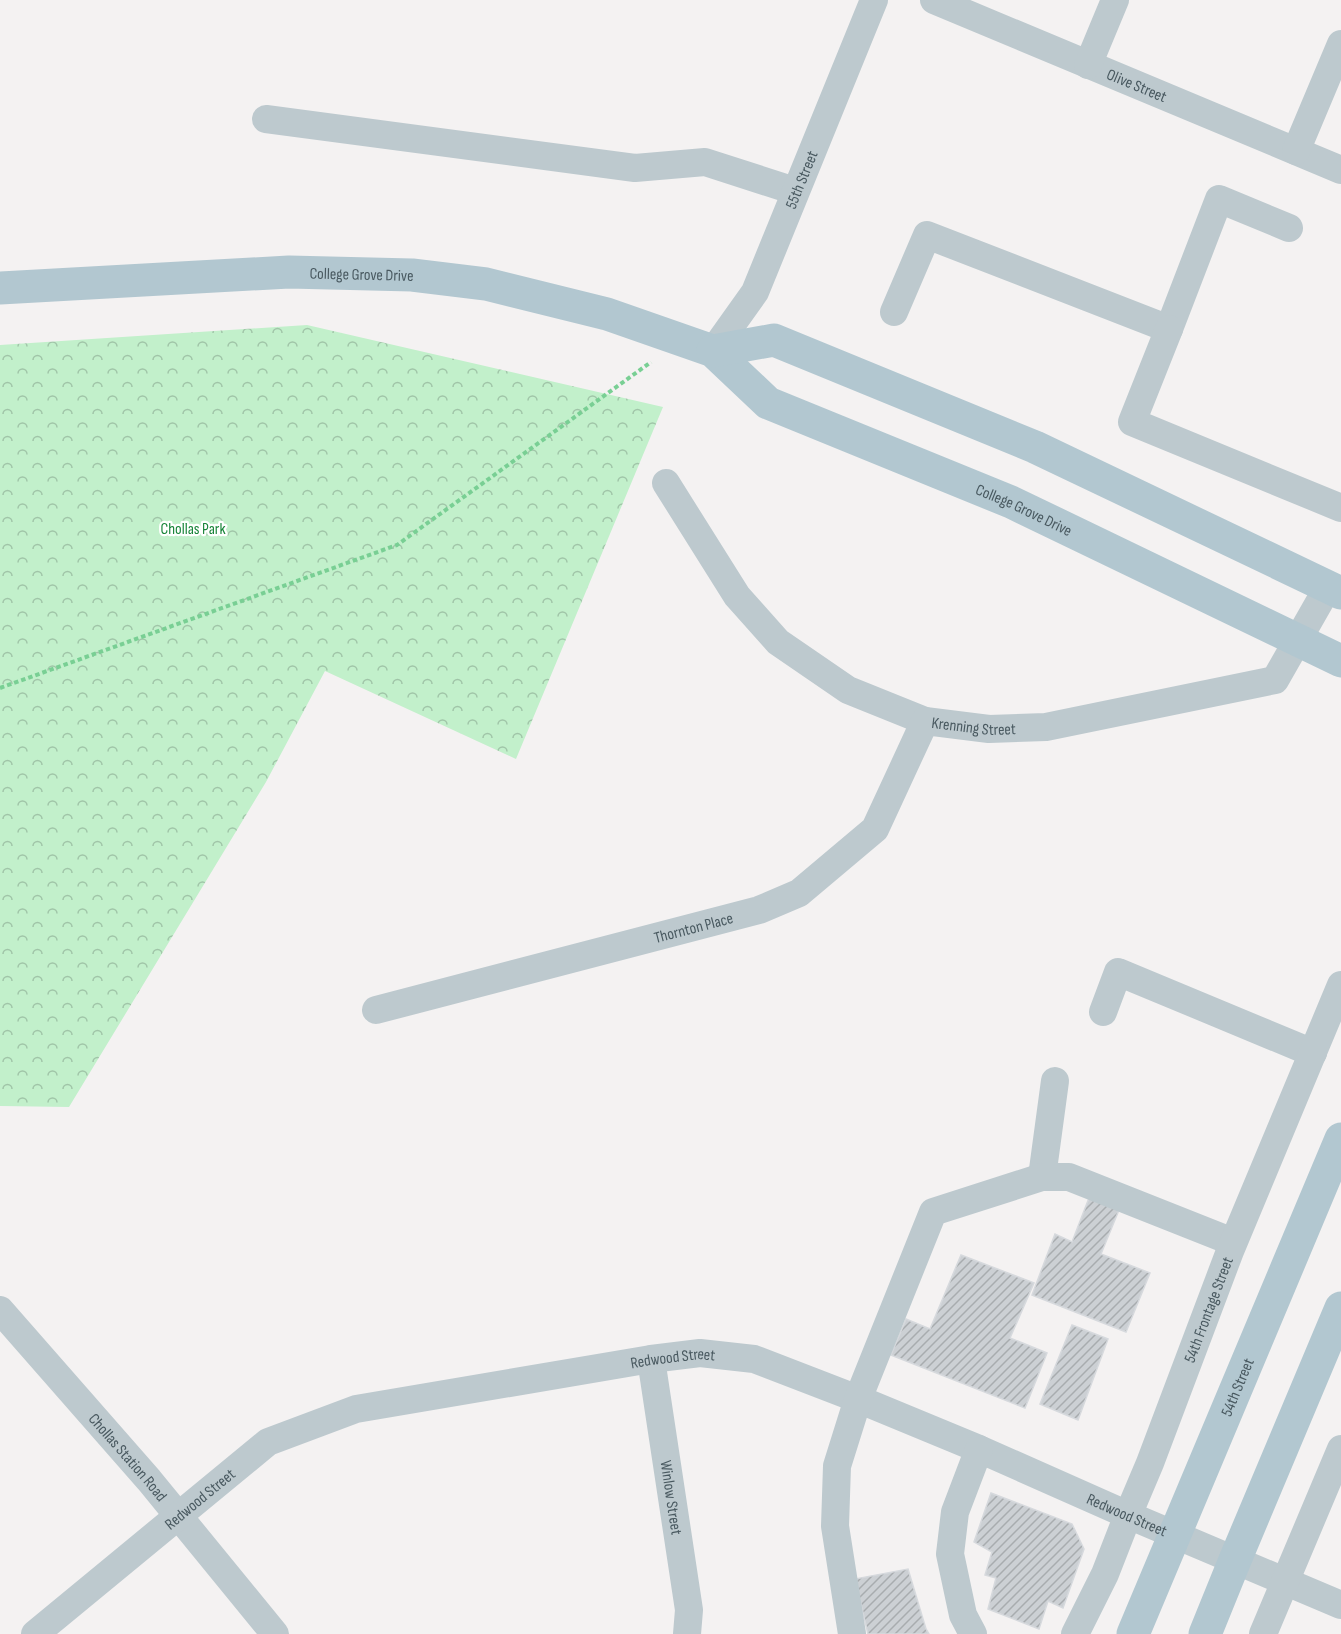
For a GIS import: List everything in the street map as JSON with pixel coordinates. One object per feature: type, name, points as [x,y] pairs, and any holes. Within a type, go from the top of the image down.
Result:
[{"type":"main road","name":"College Grove Drive","points":[[0,288],[289,272],[412,274],[486,284],[607,314],[714,351],[768,403],[1011,502],[1341,661]]},
{"type":"main road","name":"College Grove Drive","points":[[714,351],[774,340],[1035,447],[1334,590]]},
{"type":"main road","name":"54th Street","points":[[1133,1634],[1341,1139]]},
{"type":"main road","points":[[1205,1634],[1341,1308]]},
{"type":"street","name":"55th Street","points":[[714,351],[755,292],[874,0]]},
{"type":"street","name":"Olive Street","points":[[934,0],[1341,171]]},
{"type":"street","points":[[1088,65],[1115,0]]},
{"type":"street","points":[[1296,151],[1341,44]]},
{"type":"street","points":[[266,119],[635,168],[705,162],[795,191]]},
{"type":"street","points":[[1289,228],[1219,199],[1132,422],[1341,508]]},
{"type":"street","points":[[894,312],[927,235],[1168,329]]},
{"type":"street","name":"Krenning Street","points":[[666,483],[736,596],[778,642],[848,690],[925,721],[989,729],[1046,727],[1275,680],[1298,640],[1334,590]]},
{"type":"street","name":"Thornton Place","points":[[376,1010],[759,910],[799,893],[875,829],[925,721]]},
{"type":"street","points":[[1103,1012],[1118,972],[1313,1053]]},
{"type":"street","name":"54th Frontage Street","points":[[1075,1634],[1105,1574],[1150,1463],[1233,1242],[1341,985]]},
{"type":"street","points":[[1042,1177],[1056,1081]]},
{"type":"street","points":[[852,1634],[835,1526],[837,1466],[858,1399],[933,1212],[1042,1177],[1069,1177],[1233,1242]]},
{"type":"street","name":"Chollas Station Road","points":[[0,1310],[179,1516],[274,1634]]},
{"type":"street","name":"Redwood Street","points":[[35,1634],[268,1442],[356,1409],[651,1359],[700,1353],[754,1359],[858,1399],[1341,1605]]},
{"type":"street","name":"Winlow Street","points":[[651,1359],[689,1610],[687,1634]]},
{"type":"street","points":[[973,1634],[963,1615],[950,1554],[955,1512],[979,1449]]},
{"type":"street","points":[[1263,1634],[1341,1449]]},
{"type":"path","points":[[0,688],[397,545],[681,340]]},
{"type":"green space","name":"Chollas Park","points":[[307,325],[663,407],[516,759],[325,671],[266,782],[69,1107],[0,1106],[0,345]]},
{"type":"building","points":[[1089,1198],[1119,1210],[1101,1254],[1150,1273],[1126,1332],[1032,1295],[1055,1234],[1072,1242]]},
{"type":"building","points":[[961,1255],[1034,1283],[1010,1338],[1047,1353],[1025,1408],[891,1355],[906,1319],[930,1329]]},
{"type":"building","points":[[1072,1325],[1108,1339],[1078,1420],[1040,1404]]},
{"type":"building","points":[[991,1493],[1072,1524],[1084,1549],[1063,1608],[1048,1601],[1039,1629],[988,1609],[996,1578],[985,1575],[992,1552],[974,1542]]},
{"type":"building","points":[[908,1569],[929,1634],[868,1634],[855,1579]]}]
